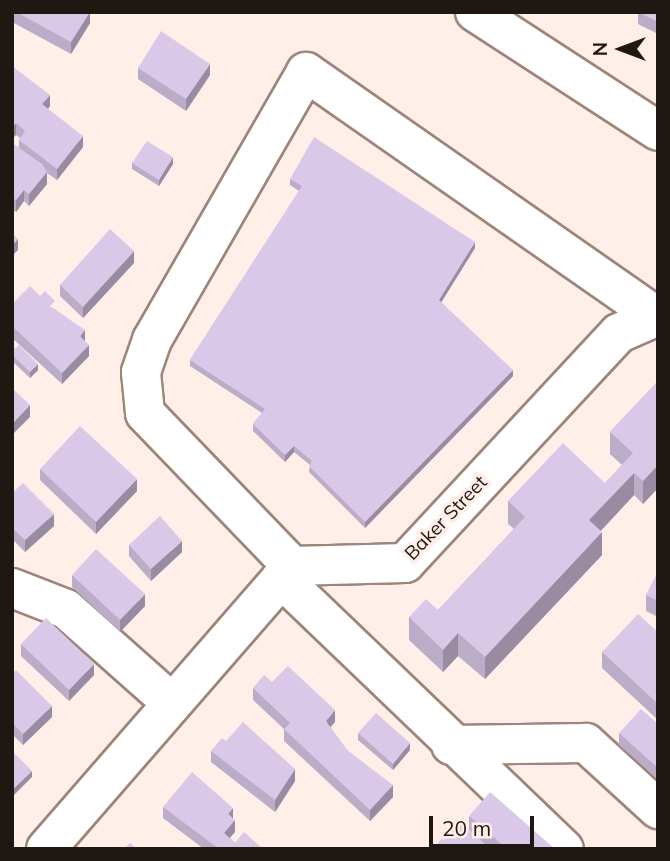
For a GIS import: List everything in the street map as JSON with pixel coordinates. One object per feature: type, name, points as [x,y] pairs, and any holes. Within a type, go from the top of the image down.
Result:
[{"type":"street","points":[[475,12],[658,131]]},
{"type":"street","points":[[564,849],[451,745],[287,572],[145,413],[141,372],[152,340],[306,72],[657,316]]},
{"type":"street","name":"Baker Street","points":[[287,572],[405,563],[619,333],[657,316]]},
{"type":"street","points":[[46,849],[287,572]]},
{"type":"street","points":[[12,588],[66,609],[172,704]]},
{"type":"street","points":[[451,745],[586,743],[658,809]]},
{"type":"building","points":[[16,12],[90,12],[71,42]]},
{"type":"building","points":[[638,12],[658,12],[658,22]]},
{"type":"building","points":[[161,31],[210,64],[186,99],[138,68]]},
{"type":"building","points":[[12,66],[50,95],[42,104],[83,136],[57,169],[19,140],[25,131],[16,123],[12,128]]},
{"type":"building","points":[[314,137],[475,242],[439,300],[513,370],[365,522],[309,466],[312,461],[294,446],[285,455],[253,424],[265,409],[190,360],[302,186],[290,179]]},
{"type":"building","points":[[147,141],[173,157],[159,180],[132,163]]},
{"type":"building","points":[[12,143],[42,164],[47,172],[29,194],[24,190],[16,200],[12,198]]},
{"type":"building","points":[[110,229],[134,251],[83,307],[60,285]]},
{"type":"building","points":[[12,233],[18,239],[12,245]]},
{"type":"building","points":[[30,286],[40,296],[45,291],[55,301],[50,306],[85,330],[80,336],[89,345],[62,373],[12,326],[12,304]]},
{"type":"building","points":[[19,345],[38,364],[30,372],[12,355],[12,351]]},
{"type":"building","points":[[658,381],[658,465],[643,481],[634,473],[589,520],[602,532],[485,657],[458,633],[443,650],[409,617],[426,599],[438,610],[525,517],[508,501],[563,443],[605,483],[633,453],[610,432]]},
{"type":"building","points":[[12,388],[30,405],[12,424]]},
{"type":"building","points":[[80,426],[137,479],[96,522],[40,469]]},
{"type":"building","points":[[23,483],[54,514],[25,540],[12,528],[12,493]]},
{"type":"building","points":[[160,516],[182,541],[151,569],[129,545]]},
{"type":"building","points":[[96,549],[145,594],[120,620],[72,575]]},
{"type":"building","points":[[658,572],[658,601],[646,595]]},
{"type":"building","points":[[638,614],[658,632],[658,704],[602,652]]},
{"type":"building","points":[[46,618],[94,664],[69,690],[21,644]]},
{"type":"building","points":[[288,666],[335,710],[326,721],[347,750],[393,785],[370,810],[284,729],[290,723],[253,688],[264,675],[272,682]]},
{"type":"building","points":[[16,670],[52,706],[23,734],[12,723],[12,674]]},
{"type":"building","points":[[641,709],[658,724],[658,768],[619,733]]},
{"type":"building","points":[[376,713],[410,743],[393,764],[358,733]]},
{"type":"building","points":[[243,722],[295,769],[275,800],[211,751],[222,738],[226,741]]},
{"type":"building","points":[[12,751],[32,771],[12,790]]},
{"type":"building","points":[[192,772],[233,808],[228,814],[235,820],[224,833],[235,843],[244,832],[263,849],[219,849],[163,807]]},
{"type":"building","points":[[490,792],[555,849],[507,849],[469,816]]},
{"type":"building","points":[[458,819],[490,849],[433,849]]},
{"type":"building","points":[[130,843],[137,849],[124,849]]}]
